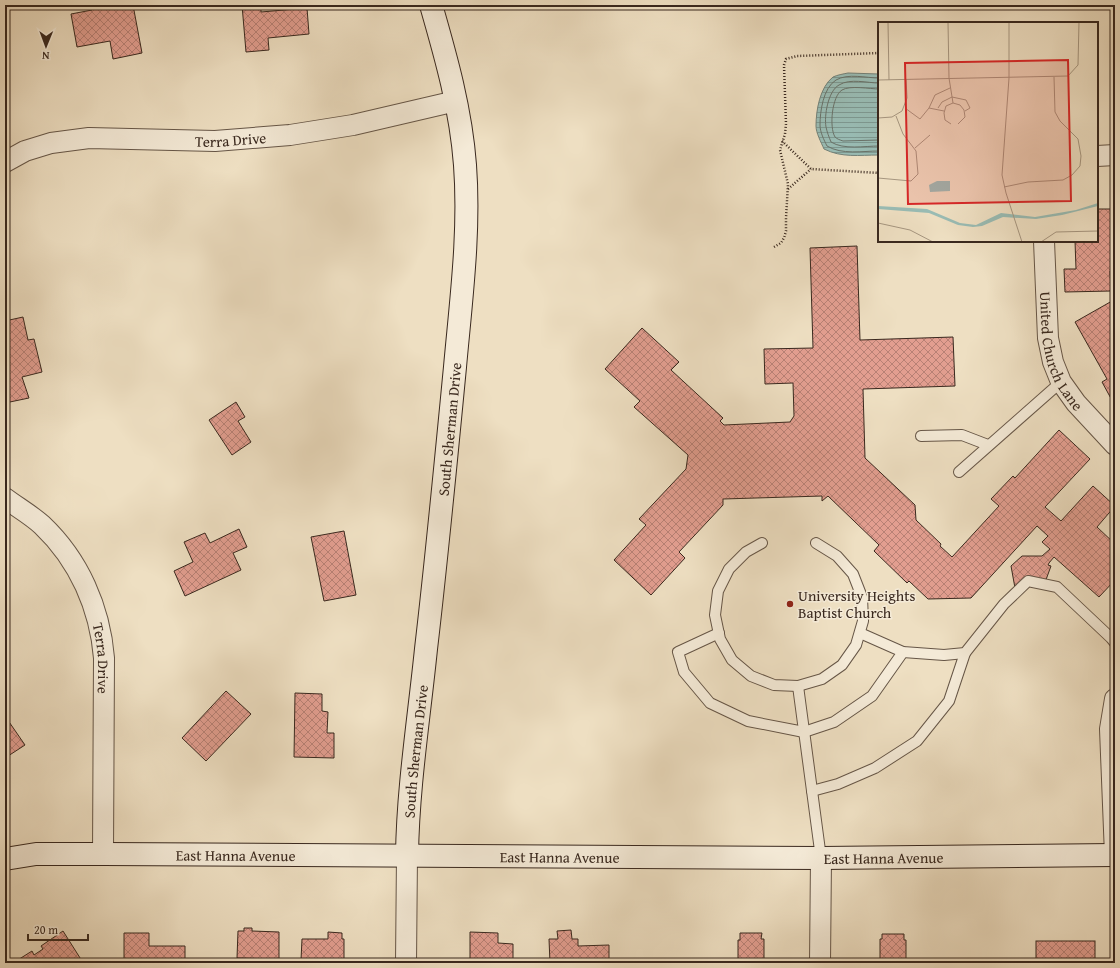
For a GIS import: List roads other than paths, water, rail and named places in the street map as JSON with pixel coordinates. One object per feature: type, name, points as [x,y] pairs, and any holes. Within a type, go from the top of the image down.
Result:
[{"type":"main road","name":"South Sherman Drive","points":[[407,855],[408,807],[438,542],[465,266],[467,215],[467,189],[463,142],[456,101],[450,72],[431,5]]},
{"type":"main road","name":"East Hanna Avenue","points":[[5,859],[36,854],[821,858],[1115,855]]},
{"type":"street","name":"Terra Drive","points":[[5,162],[25,151],[51,143],[88,138],[215,141],[282,135],[353,125],[456,101]]},
{"type":"street","points":[[1098,156],[1115,155]]},
{"type":"street","name":"United Church Lane","points":[[1044,242],[1048,338],[1053,362],[1061,382],[1076,403],[1115,445]]},
{"type":"street","name":"Terra Drive","points":[[5,498],[42,525],[67,553],[86,585],[96,613],[104,658],[103,854]]},
{"type":"street","points":[[1115,699],[1110,728],[1115,855]]},
{"type":"street","points":[[406,963],[407,855]]},
{"type":"street","points":[[820,963],[821,858]]},
{"type":"lane","points":[[959,472],[1061,382]]},
{"type":"lane","points":[[921,436],[962,435],[988,445]]},
{"type":"lane","points":[[762,543],[746,552],[729,569],[718,591],[715,615],[720,639],[732,660],[751,676],[774,685],[798,686],[822,679],[842,665],[856,645],[863,621],[862,597],[853,574],[837,556],[816,543]]},
{"type":"lane","points":[[812,791],[838,784],[875,768],[916,741],[949,701],[965,652],[1004,604],[1028,581],[1057,587],[1111,638],[1115,644]]},
{"type":"lane","points":[[719,633],[678,652],[684,672],[710,703],[748,721],[804,732],[834,722],[872,696],[903,652]]},
{"type":"lane","points":[[860,633],[903,652],[944,654],[965,652]]},
{"type":"lane","points":[[798,686],[821,858]]},
{"type":"water","points":[[848,73],[878,74],[878,155],[837,154],[824,149],[816,129],[817,113],[820,99],[825,87],[833,77]]},
{"type":"place","name":"University Heights Baptist Church","points":[[790,604]]}]
